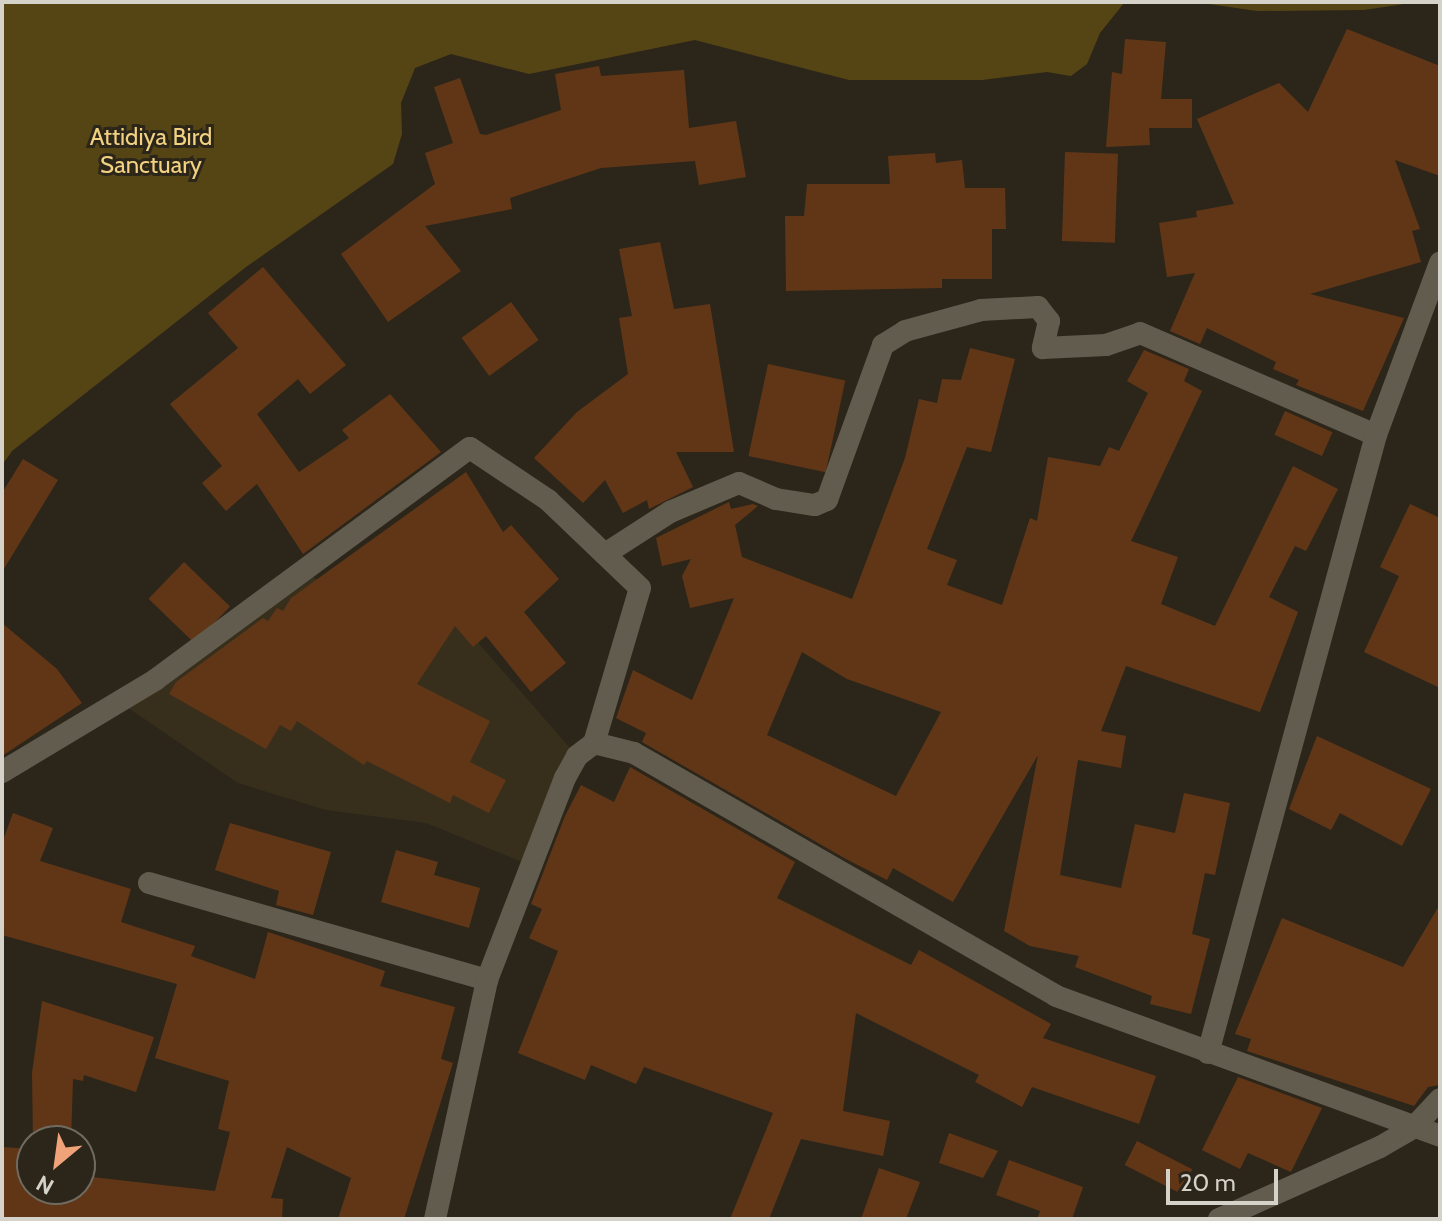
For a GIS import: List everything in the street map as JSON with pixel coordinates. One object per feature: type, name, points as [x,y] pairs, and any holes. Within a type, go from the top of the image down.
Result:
[{"type":"street","points":[[1208,1053],[1376,435],[1440,263]]},
{"type":"street","points":[[605,554],[670,512],[739,483],[776,499],[815,505],[827,500],[883,345],[905,331],[981,310],[1038,307],[1049,321],[1043,348],[1106,345],[1140,333],[1376,435]]},
{"type":"street","points":[[2,772],[155,680],[470,448],[548,500],[640,588],[594,743],[577,756],[565,778],[487,980],[435,1219]]},
{"type":"street","points":[[594,743],[634,753],[1056,996],[1440,1136]]},
{"type":"street","points":[[149,883],[487,980]]},
{"type":"street","points":[[1219,1219],[1380,1147],[1414,1127],[1440,1099]]},
{"type":"shaded area","points":[[304,571],[374,616],[433,591],[577,756],[532,866],[426,823],[326,810],[238,783],[121,703]]},
{"type":"green space","name":"Attidiya Bird Sanctuary","points":[[2,2],[1131,2],[1124,3],[1100,33],[1087,64],[1071,76],[1047,72],[982,80],[849,80],[695,40],[529,74],[451,54],[415,68],[401,103],[402,134],[393,164],[246,267],[12,451],[2,465]]},
{"type":"green space","points":[[1195,2],[1417,2],[1364,10],[1257,11]]},
{"type":"building","points":[[1347,29],[1440,66],[1440,176],[1395,160],[1420,229],[1412,231],[1421,262],[1310,294],[1404,318],[1363,411],[1296,385],[1299,380],[1273,369],[1276,362],[1207,328],[1200,344],[1170,331],[1195,273],[1167,277],[1159,223],[1197,217],[1196,211],[1234,204],[1197,119],[1279,83],[1308,112]]},
{"type":"building","points":[[1125,39],[1166,42],[1161,99],[1192,99],[1192,128],[1149,128],[1150,145],[1106,147],[1112,72],[1122,74]]},
{"type":"building","points":[[599,66],[601,76],[684,70],[689,128],[736,121],[746,177],[699,185],[695,161],[601,168],[510,198],[512,209],[425,226],[461,271],[388,322],[341,254],[435,184],[425,153],[453,143],[434,87],[460,78],[480,134],[486,135],[561,110],[555,74]]},
{"type":"building","points":[[1065,152],[1118,154],[1115,243],[1062,241]]},
{"type":"building","points":[[935,153],[936,163],[962,160],[965,188],[1005,188],[1006,229],[992,229],[992,279],[942,279],[942,288],[786,291],[785,216],[804,216],[807,184],[890,184],[888,156]]},
{"type":"building","points":[[660,242],[674,309],[710,304],[734,452],[676,452],[693,487],[649,509],[647,500],[623,513],[605,480],[583,503],[534,458],[577,412],[628,374],[619,318],[632,316],[619,249]]},
{"type":"building","points":[[263,267],[346,365],[310,394],[298,379],[257,414],[299,472],[349,438],[342,430],[390,394],[441,452],[303,554],[257,484],[226,511],[202,483],[222,466],[170,404],[238,348],[208,313]]},
{"type":"building","points":[[511,302],[539,340],[489,376],[462,338]]},
{"type":"building","points":[[970,348],[1015,359],[991,452],[967,447],[927,549],[957,560],[947,585],[1002,605],[1030,518],[1037,521],[1048,457],[1100,466],[1109,447],[1119,451],[1148,393],[1127,381],[1144,350],[1189,369],[1184,381],[1202,391],[1131,541],[1178,557],[1161,604],[1215,626],[1293,466],[1338,489],[1306,551],[1295,546],[1269,597],[1298,612],[1260,712],[1126,666],[1101,731],[1126,736],[1121,768],[1078,760],[1060,875],[1121,888],[1135,824],[1175,833],[1184,793],[1230,803],[1215,875],[1205,873],[1192,934],[1210,939],[1191,1014],[1150,1004],[1152,996],[1075,967],[1079,956],[1030,946],[1004,931],[1038,755],[953,902],[893,868],[887,880],[846,859],[642,742],[646,733],[616,718],[633,670],[692,700],[734,598],[690,608],[682,576],[691,559],[662,566],[656,538],[729,502],[731,509],[753,504],[758,506],[735,525],[742,557],[852,599],[905,458],[919,399],[937,403],[942,379],[961,380]],"holes":[[[802,652],[847,679],[941,712],[896,796],[767,735]]]},
{"type":"building","points":[[768,364],[845,380],[826,472],[748,456]]},
{"type":"building","points":[[1285,411],[1333,432],[1322,456],[1274,435]]},
{"type":"building","points":[[23,459],[58,480],[2,572],[2,493]]},
{"type":"building","points":[[466,472],[503,532],[511,525],[559,579],[524,612],[566,663],[531,692],[486,636],[473,647],[455,626],[417,684],[490,721],[470,762],[506,780],[489,813],[453,795],[450,803],[367,761],[364,765],[297,721],[291,731],[280,725],[266,749],[169,694],[176,682],[263,618],[268,621],[277,608],[283,611],[291,598]]},
{"type":"building","points":[[1410,504],[1440,518],[1440,688],[1364,652],[1399,576],[1380,567]]},
{"type":"building","points":[[184,562],[230,606],[195,643],[149,599]]},
{"type":"building","points":[[2,623],[57,669],[82,703],[2,756]]},
{"type":"building","points":[[1317,736],[1431,789],[1402,846],[1340,813],[1331,830],[1289,809]]},
{"type":"building","points":[[630,767],[795,862],[777,898],[911,965],[919,950],[1051,1024],[1043,1038],[1156,1076],[1139,1124],[1032,1087],[1022,1107],[975,1082],[979,1075],[856,1013],[843,1111],[890,1121],[883,1156],[801,1139],[769,1219],[730,1219],[773,1113],[644,1067],[636,1084],[591,1065],[585,1080],[518,1053],[558,951],[529,938],[542,909],[531,904],[565,816],[581,785],[614,802]]},
{"type":"building","points":[[13,813],[53,828],[40,861],[131,889],[121,922],[195,946],[191,956],[255,979],[268,932],[385,971],[380,986],[455,1007],[441,1059],[453,1063],[404,1219],[338,1219],[351,1178],[287,1147],[271,1198],[283,1199],[282,1219],[2,1219],[2,1147],[16,1148],[16,1205],[96,1205],[96,1177],[215,1191],[230,1132],[218,1129],[229,1081],[155,1058],[177,984],[2,935],[2,843]]},
{"type":"building","points":[[230,823],[331,852],[313,915],[276,905],[279,891],[215,870]]},
{"type":"building","points":[[396,850],[438,862],[434,875],[480,888],[469,928],[381,902]]},
{"type":"building","points":[[1440,904],[1440,1085],[1428,1087],[1414,1106],[1247,1051],[1251,1039],[1235,1034],[1282,918],[1403,967]]},
{"type":"building","points":[[42,1001],[154,1037],[136,1092],[84,1075],[83,1081],[73,1079],[72,1125],[33,1125],[32,1073]]},
{"type":"building","points":[[1238,1077],[1322,1108],[1291,1172],[1248,1153],[1240,1169],[1202,1150]]},
{"type":"building","points":[[949,1133],[998,1151],[983,1178],[939,1163]]},
{"type":"building","points":[[1137,1141],[1192,1169],[1180,1193],[1125,1165]]},
{"type":"building","points":[[1009,1160],[1083,1187],[1072,1219],[1037,1219],[1040,1211],[996,1195]]},
{"type":"building","points":[[879,1168],[920,1182],[906,1219],[861,1219]]}]
